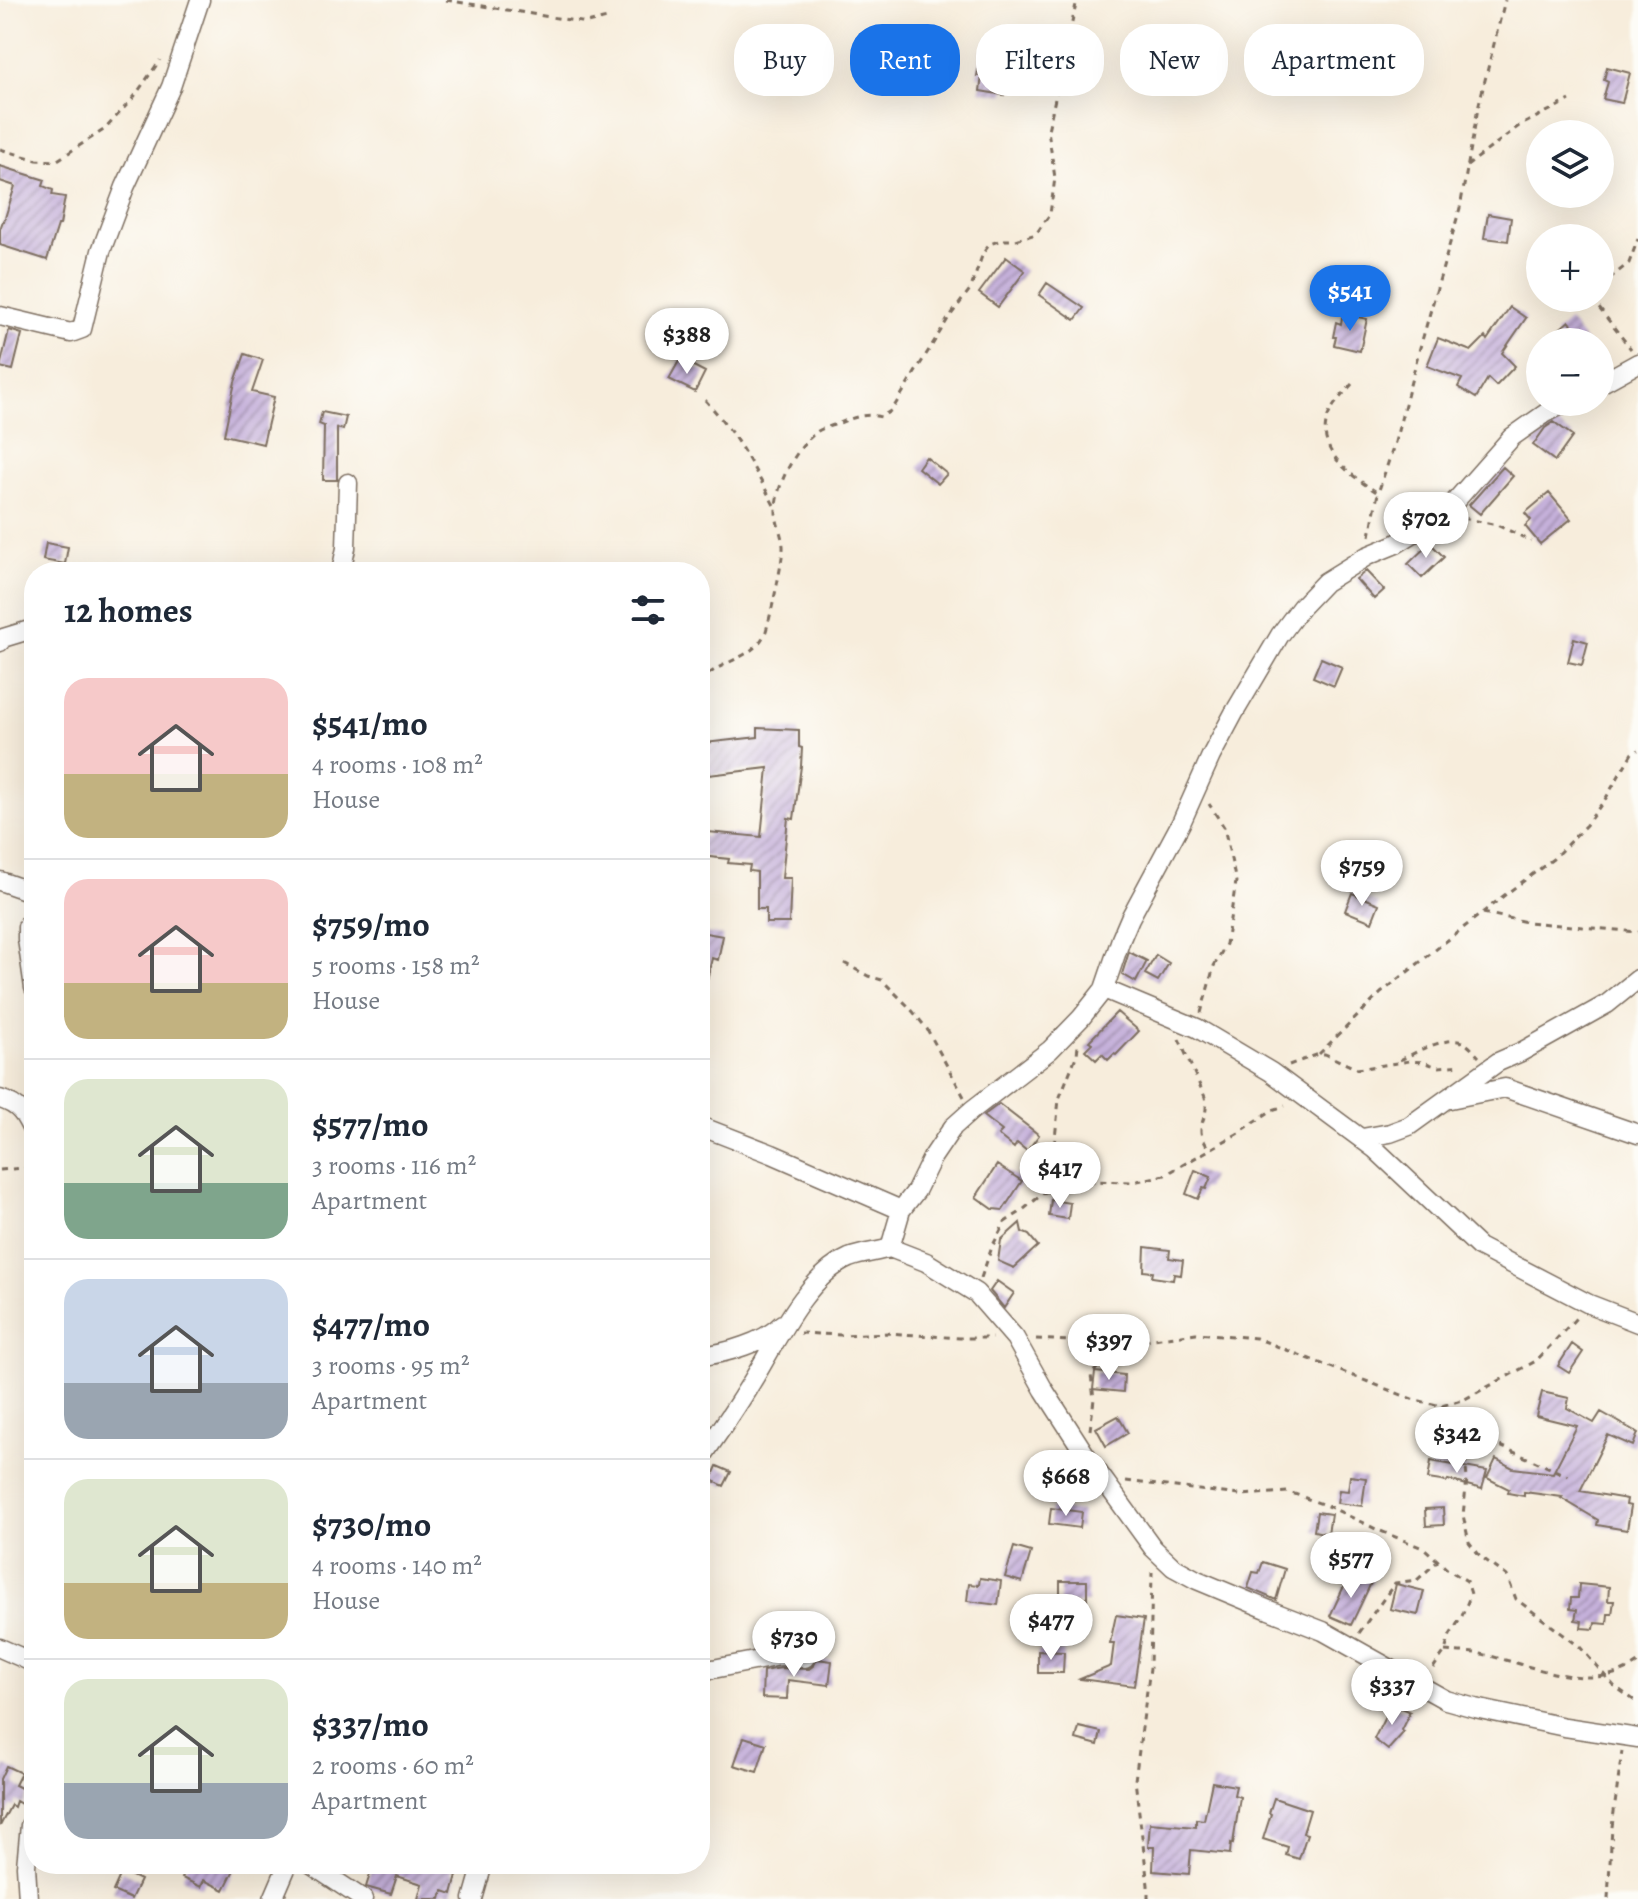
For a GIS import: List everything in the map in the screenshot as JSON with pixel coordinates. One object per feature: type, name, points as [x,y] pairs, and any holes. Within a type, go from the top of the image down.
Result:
[{"type":"street","points":[[0,316],[71,333],[82,329],[101,251],[125,187],[171,87],[200,0]]},
{"type":"street","points":[[1614,376],[1638,361]]},
{"type":"street","points":[[890,1248],[901,1210],[916,1191],[932,1158],[953,1127],[1050,1050],[1104,989],[1130,918],[1181,823],[1234,713],[1280,635],[1301,607],[1325,582],[1444,514],[1512,437],[1542,416]]},
{"type":"street","points":[[343,562],[348,483]]},
{"type":"street","points":[[0,642],[3,638],[24,632]]},
{"type":"street","points":[[0,881],[24,889]]},
{"type":"street","points":[[1362,1138],[1409,1126],[1498,1062],[1607,1004],[1638,979]]},
{"type":"street","points":[[1104,989],[1197,1028],[1271,1072],[1362,1138],[1479,1247],[1589,1304],[1638,1323]]},
{"type":"street","points":[[1443,1100],[1505,1088],[1638,1134]]},
{"type":"street","points":[[0,1099],[13,1103],[24,1116]]},
{"type":"street","points":[[710,1130],[901,1210]]},
{"type":"street","points":[[710,1355],[774,1333],[821,1278],[849,1258],[890,1248],[926,1262],[976,1293],[1015,1338],[1087,1457],[1153,1548],[1173,1567],[1197,1580],[1323,1631],[1446,1700],[1565,1727],[1631,1737]]},
{"type":"street","points":[[710,1445],[797,1307]]},
{"type":"street","points":[[0,1648],[24,1659]]},
{"type":"street","points":[[710,1669],[780,1656],[805,1658]]},
{"type":"street","points":[[26,1874],[28,1899]]},
{"type":"street","points":[[273,1899],[284,1874]]},
{"type":"street","points":[[325,1874],[363,1899]]},
{"type":"street","points":[[473,1899],[480,1874]]},
{"type":"path","points":[[446,0],[587,23],[611,17]]},
{"type":"path","points":[[710,671],[752,651],[765,633],[784,548],[775,507],[782,483],[804,443],[820,429],[854,417],[871,414],[881,417],[892,410],[948,319],[971,288],[983,253],[990,244],[1036,234],[1050,214],[1055,178],[1048,130],[1077,0]]},
{"type":"path","points":[[1367,556],[1378,493],[1460,208],[1478,108],[1505,0]]},
{"type":"path","points":[[0,149],[37,160],[56,161],[105,129],[134,97],[161,58]]},
{"type":"path","points":[[1467,166],[1519,126],[1570,100]]},
{"type":"path","points":[[1614,275],[1629,263],[1638,239]]},
{"type":"path","points":[[1602,312],[1638,361]]},
{"type":"path","points":[[1352,384],[1334,405],[1327,419],[1325,433],[1328,448],[1352,476],[1378,493]]},
{"type":"path","points":[[705,400],[731,430],[775,507]]},
{"type":"path","points":[[1444,514],[1497,525],[1531,541]]},
{"type":"path","points":[[1319,1054],[1381,993],[1553,859],[1586,825],[1632,753],[1638,750]]},
{"type":"path","points":[[1197,787],[1224,827],[1236,882],[1226,944],[1214,966],[1197,1028]]},
{"type":"path","points":[[1483,913],[1527,922],[1638,932]]},
{"type":"path","points":[[844,963],[882,980],[910,1008],[927,1029],[972,1110]]},
{"type":"path","points":[[1170,1017],[1205,1097],[1207,1108],[1200,1129],[1209,1150]]},
{"type":"path","points":[[1045,1192],[1059,1099],[1077,1054],[1081,1018]]},
{"type":"path","points":[[1271,1072],[1319,1054],[1357,1069],[1370,1069],[1397,1062],[1452,1040],[1464,1043],[1484,1063],[1498,1062]]},
{"type":"path","points":[[1397,1062],[1423,1062],[1438,1067],[1468,1064]]},
{"type":"path","points":[[976,1293],[992,1247],[1005,1222],[1045,1192],[1084,1181],[1133,1182],[1165,1175],[1272,1110],[1307,1098]]},
{"type":"path","points":[[1051,1161],[1084,1181]]},
{"type":"path","points":[[0,1170],[24,1168]]},
{"type":"path","points":[[1441,1406],[1465,1399],[1536,1361],[1589,1304]]},
{"type":"path","points":[[781,1331],[1118,1344],[1196,1333],[1256,1338],[1412,1399],[1441,1406],[1482,1438],[1568,1476]]},
{"type":"path","points":[[1087,1457],[1094,1399],[1091,1375],[1118,1344]]},
{"type":"path","points":[[1462,1422],[1467,1479],[1463,1515],[1469,1542],[1480,1556],[1507,1576],[1516,1599],[1580,1647],[1614,1686],[1638,1703]]},
{"type":"path","points":[[1103,1478],[1240,1495],[1289,1492],[1425,1549],[1447,1569],[1467,1581],[1471,1594],[1445,1651],[1420,1685]]},
{"type":"path","points":[[1148,1899],[1135,1780],[1150,1668],[1153,1548]]},
{"type":"path","points":[[1349,1645],[1395,1583],[1417,1580],[1438,1561]]},
{"type":"path","points":[[1445,1651],[1475,1653],[1544,1671],[1583,1677],[1626,1671],[1638,1663]]},
{"type":"path","points":[[1608,1899],[1612,1827],[1631,1737]]},
{"type":"building","points":[[1607,67],[1630,73],[1622,103],[1603,99],[1608,82],[1604,80]]},
{"type":"building","points":[[0,166],[45,180],[43,186],[53,190],[52,195],[65,197],[60,225],[47,260],[0,245],[0,229],[15,186],[0,181]]},
{"type":"building","points":[[1488,214],[1511,218],[1508,241],[1484,238]]},
{"type":"building","points":[[1006,257],[1025,271],[998,307],[979,293]]},
{"type":"building","points":[[1047,283],[1084,308],[1075,320],[1039,295]]},
{"type":"building","points":[[1510,307],[1526,318],[1502,353],[1515,366],[1496,386],[1488,378],[1476,398],[1458,387],[1462,379],[1427,366],[1438,338],[1471,351],[1485,337],[1487,340]]},
{"type":"building","points":[[1349,315],[1367,319],[1360,351],[1334,345],[1336,322],[1341,324],[1342,317],[1348,319]]},
{"type":"building","points":[[1569,321],[1575,328],[1561,328]]},
{"type":"building","points":[[9,330],[22,334],[13,370],[0,367]]},
{"type":"building","points":[[245,354],[263,360],[252,392],[274,397],[263,444],[224,435],[235,382]]},
{"type":"building","points":[[680,359],[705,372],[695,392],[669,379]]},
{"type":"building","points":[[322,412],[346,417],[343,430],[337,428],[337,480],[323,480],[324,426],[319,424]]},
{"type":"building","points":[[1554,422],[1573,436],[1555,461],[1533,445],[1545,428]]},
{"type":"building","points":[[926,457],[947,474],[938,484],[918,468]]},
{"type":"building","points":[[1503,467],[1513,476],[1480,514],[1469,505]]},
{"type":"building","points":[[1549,493],[1571,519],[1540,544],[1525,526],[1531,520],[1525,513]]},
{"type":"building","points":[[46,543],[68,547],[65,562],[43,560]]},
{"type":"building","points":[[1430,543],[1444,557],[1422,578],[1408,564]]},
{"type":"building","points":[[1366,571],[1384,590],[1374,599],[1356,579]]},
{"type":"building","points":[[1574,638],[1588,642],[1582,665],[1568,662]]},
{"type":"building","points":[[1321,658],[1342,667],[1334,686],[1313,677]]},
{"type":"building","points":[[758,728],[799,730],[801,766],[794,819],[788,818],[782,878],[791,878],[789,923],[766,923],[766,909],[757,909],[757,872],[749,871],[750,865],[710,857],[710,832],[761,837],[768,768],[710,775],[710,742],[758,737]]},
{"type":"building","points":[[1352,893],[1379,904],[1372,922],[1345,911]]},
{"type":"building","points":[[710,934],[723,936],[718,960],[712,958],[710,967]]},
{"type":"building","points":[[1129,952],[1147,961],[1136,982],[1122,974]]},
{"type":"building","points":[[1156,955],[1169,963],[1158,981],[1145,974]]},
{"type":"building","points":[[1117,1012],[1139,1031],[1116,1055],[1108,1060],[1102,1054],[1096,1060],[1085,1050],[1092,1043],[1089,1041]]},
{"type":"building","points":[[999,1104],[1039,1135],[1027,1151],[1017,1143],[1014,1148],[998,1135],[1002,1131],[983,1116]]},
{"type":"building","points":[[997,1165],[1022,1181],[1003,1210],[993,1209],[976,1197]]},
{"type":"building","points":[[1195,1170],[1211,1177],[1198,1199],[1186,1194]]},
{"type":"building","points":[[1051,1200],[1070,1203],[1068,1219],[1049,1216]]},
{"type":"building","points":[[1020,1223],[1022,1232],[1038,1246],[1014,1268],[998,1261],[1001,1240]]},
{"type":"building","points":[[1145,1247],[1170,1250],[1169,1258],[1183,1260],[1181,1275],[1174,1274],[1173,1280],[1152,1277],[1153,1272],[1144,1271]]},
{"type":"building","points":[[997,1281],[1014,1293],[1004,1308],[990,1291]]},
{"type":"building","points":[[1572,1344],[1583,1352],[1569,1373],[1558,1366]]},
{"type":"building","points":[[1095,1372],[1124,1375],[1123,1392],[1093,1389]]},
{"type":"building","points":[[1542,1392],[1569,1398],[1567,1408],[1594,1423],[1601,1412],[1638,1433],[1633,1446],[1608,1435],[1580,1491],[1627,1499],[1626,1505],[1631,1506],[1627,1530],[1597,1525],[1598,1520],[1562,1497],[1508,1493],[1509,1489],[1487,1478],[1496,1459],[1513,1468],[1553,1473],[1577,1426],[1536,1416]]},
{"type":"building","points":[[1118,1416],[1128,1433],[1106,1446],[1096,1428]]},
{"type":"building","points":[[1431,1461],[1487,1471],[1482,1489],[1448,1480],[1428,1479]]},
{"type":"building","points":[[717,1466],[731,1472],[724,1486],[711,1480]]},
{"type":"building","points":[[1350,1476],[1366,1478],[1362,1506],[1337,1503],[1339,1490],[1348,1491]]},
{"type":"building","points":[[1051,1508],[1082,1512],[1080,1528],[1049,1524]]},
{"type":"building","points":[[1443,1508],[1444,1525],[1426,1526],[1425,1509]]},
{"type":"building","points":[[1317,1512],[1331,1514],[1328,1534],[1314,1531]]},
{"type":"building","points":[[1014,1547],[1031,1552],[1022,1582],[1005,1577]]},
{"type":"building","points":[[1263,1562],[1285,1569],[1276,1600],[1248,1588],[1253,1572],[1259,1573]]},
{"type":"building","points":[[1355,1575],[1373,1579],[1351,1625],[1330,1616],[1344,1586],[1352,1589]]},
{"type":"building","points":[[980,1578],[1001,1581],[998,1605],[967,1601],[969,1584],[979,1585]]},
{"type":"building","points":[[1060,1581],[1087,1581],[1087,1603],[1060,1603]]},
{"type":"building","points":[[1396,1584],[1424,1591],[1418,1615],[1390,1609]]},
{"type":"building","points":[[1579,1584],[1609,1587],[1608,1601],[1614,1601],[1607,1624],[1595,1623],[1594,1629],[1581,1628],[1582,1621],[1575,1620],[1577,1610],[1570,1609],[1571,1598],[1578,1598]]},
{"type":"building","points":[[1116,1615],[1144,1619],[1134,1686],[1080,1679],[1111,1666],[1114,1643],[1110,1643]]},
{"type":"building","points":[[1038,1651],[1064,1652],[1063,1673],[1038,1673]]},
{"type":"building","points":[[817,1659],[832,1661],[829,1685],[788,1680],[787,1699],[762,1698],[763,1671],[809,1669]]},
{"type":"building","points":[[1391,1705],[1410,1712],[1401,1730],[1404,1732],[1388,1750],[1374,1739]]},
{"type":"building","points":[[1079,1727],[1101,1732],[1098,1745],[1076,1739]]},
{"type":"building","points":[[744,1737],[766,1744],[757,1772],[734,1765]]},
{"type":"building","points":[[6,1766],[21,1773],[15,1785],[24,1790],[24,1803],[16,1801],[14,1807],[11,1805],[0,1826],[0,1779]]},
{"type":"building","points":[[1212,1782],[1236,1786],[1234,1795],[1240,1797],[1230,1854],[1191,1850],[1189,1874],[1153,1871],[1154,1847],[1148,1847],[1150,1823],[1196,1827],[1196,1819],[1204,1820]]},
{"type":"building","points":[[1274,1798],[1310,1810],[1299,1859],[1286,1855],[1288,1847],[1263,1839]]},
{"type":"building","points":[[121,1874],[140,1880],[131,1899],[113,1891]]},
{"type":"building","points":[[184,1874],[232,1874],[224,1890],[204,1880],[201,1887],[182,1878]]},
{"type":"building","points":[[370,1874],[457,1875],[452,1894],[443,1891],[441,1899],[418,1899],[422,1884],[397,1876],[391,1894],[366,1887]]}]
